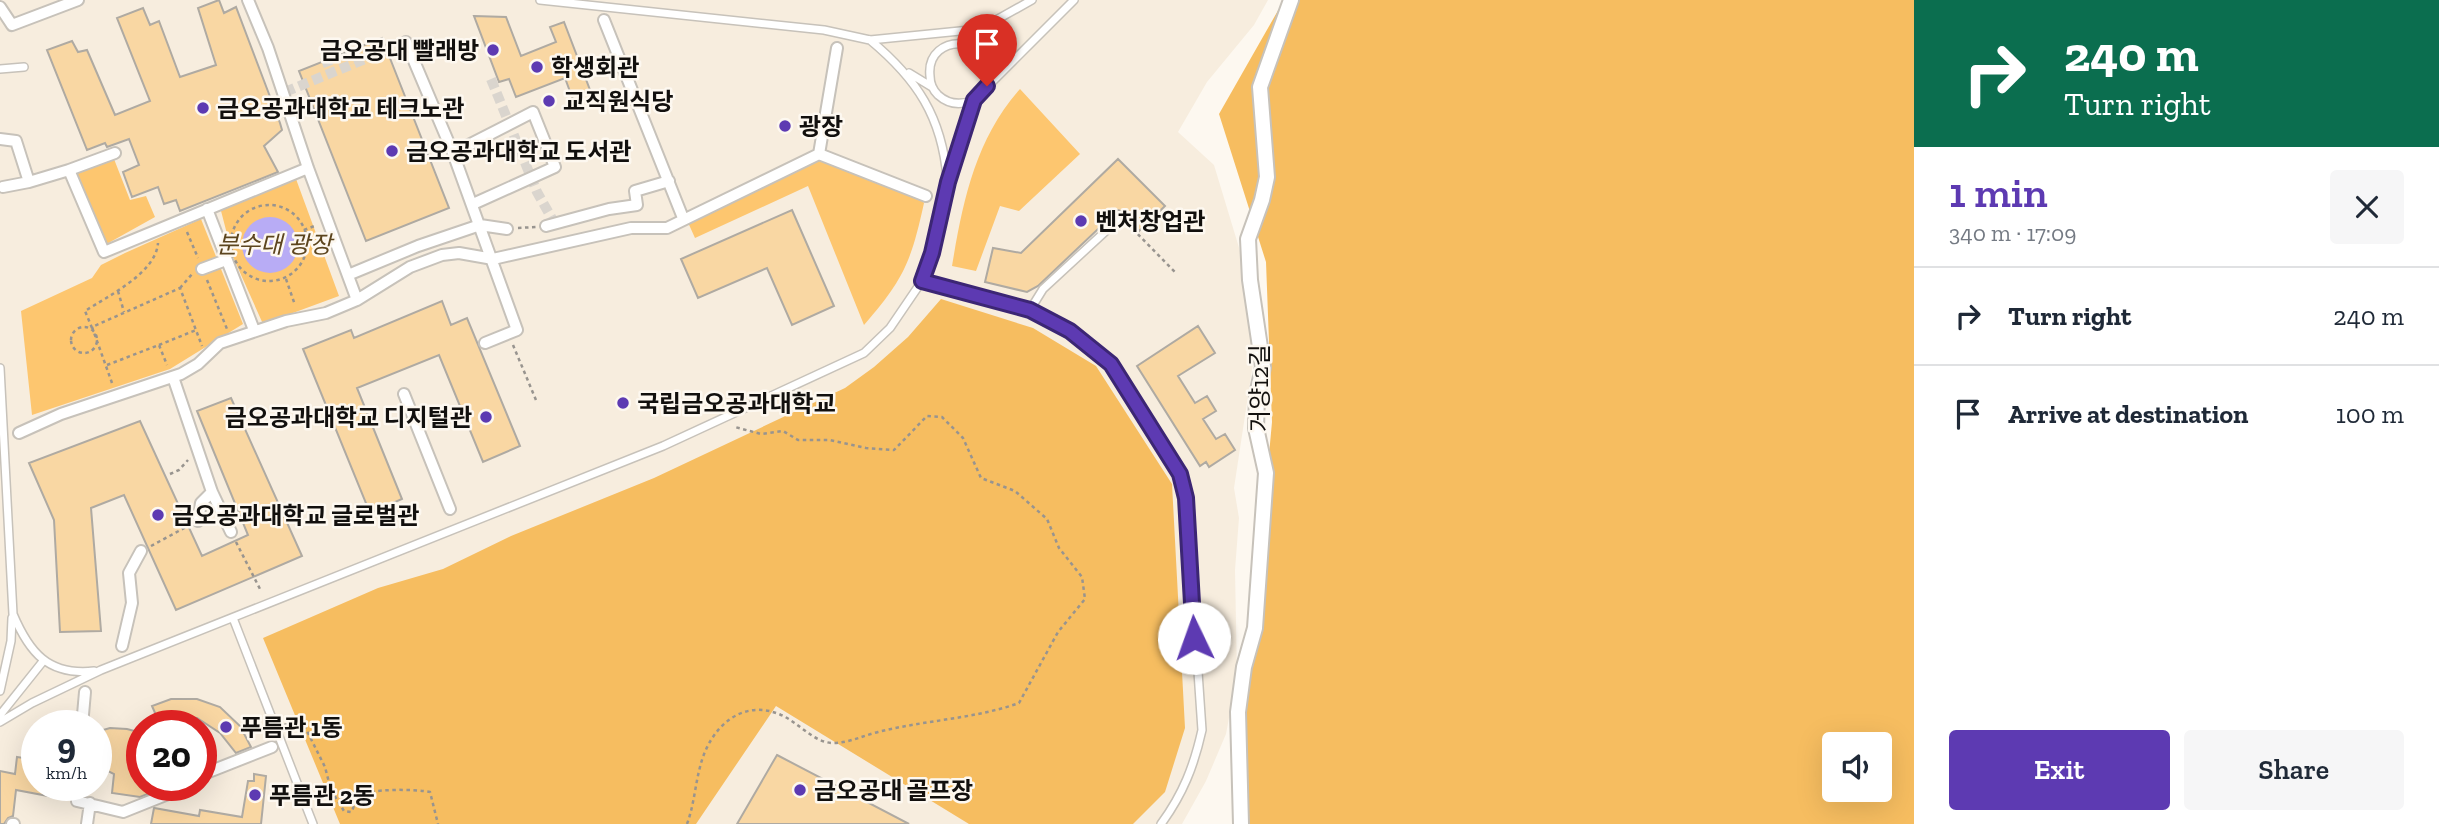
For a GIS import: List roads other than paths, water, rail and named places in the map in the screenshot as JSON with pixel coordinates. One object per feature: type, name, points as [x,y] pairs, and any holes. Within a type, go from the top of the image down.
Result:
[{"type":"street","points":[[0,7],[12,25],[78,0]]},
{"type":"street","points":[[248,0],[285,92],[307,168],[357,300]]},
{"type":"street","name":"거양12길","points":[[1241,824],[1238,712],[1244,667],[1255,628],[1266,473],[1256,428],[1257,395],[1263,367],[1250,281],[1248,239],[1267,177],[1261,87],[1291,0]]},
{"type":"street","points":[[604,20],[683,218]]},
{"type":"street","points":[[406,42],[473,204],[517,330],[485,343]]},
{"type":"street","points":[[818,154],[838,48]]},
{"type":"street","points":[[453,153],[533,112],[555,167],[473,204]]},
{"type":"street","points":[[0,139],[16,141],[29,182]]},
{"type":"street","points":[[3,187],[69,170],[115,153]]},
{"type":"street","points":[[19,433],[61,414],[173,377],[198,364],[220,343],[300,318],[327,313],[357,300],[411,267],[442,256],[459,253],[493,259],[632,228],[667,228],[818,154],[926,196]]},
{"type":"street","points":[[69,170],[104,252],[307,168]]},
{"type":"street","points":[[546,226],[609,209],[637,205],[635,191],[669,181]]},
{"type":"street","points":[[207,209],[254,331]]},
{"type":"street","points":[[568,221],[576,240]]},
{"type":"street","points":[[348,275],[418,246],[480,225],[507,229]]},
{"type":"street","points":[[202,269],[226,260]]},
{"type":"street","points":[[173,377],[212,492],[231,532]]},
{"type":"street","points":[[404,394],[450,509]]},
{"type":"street","points":[[198,521],[201,503],[212,492]]},
{"type":"street","points":[[122,646],[132,603],[130,573],[141,551]]},
{"type":"street","points":[[83,710],[85,692]]},
{"type":"street","points":[[217,769],[271,747]]},
{"type":"street","points":[[77,801],[123,812],[150,801]]},
{"type":"street","points":[[87,824],[90,803]]},
{"type":"lane","points":[[540,0],[824,30],[870,40],[980,29]]},
{"type":"lane","points":[[933,88],[930,79],[932,61],[937,52],[1032,0]]},
{"type":"lane","points":[[0,722],[32,703],[101,670],[663,446],[864,353],[890,328],[922,281],[932,253],[948,182],[974,100],[1074,0]]},
{"type":"lane","points":[[870,40],[902,69],[933,88],[947,101],[956,104],[974,100]]},
{"type":"lane","points":[[954,43],[972,46],[986,58],[990,77],[987,86]]},
{"type":"lane","points":[[0,69],[24,67]]},
{"type":"lane","points":[[902,69],[928,105],[940,131],[948,182]]},
{"type":"lane","points":[[1030,310],[1043,289],[1121,217]]},
{"type":"lane","points":[[922,281],[1030,310],[1070,331],[1111,364],[1180,474],[1187,508],[1202,730],[1195,765],[1178,800],[1161,824]]},
{"type":"lane","points":[[0,368],[13,614],[11,641],[0,691]]},
{"type":"lane","points":[[13,614],[30,650],[44,660],[68,670],[101,670]]},
{"type":"lane","points":[[233,618],[312,822],[303,824]]},
{"type":"lane","points":[[0,715],[44,660]]},
{"type":"tunnel","points":[[285,92],[406,42]]},
{"type":"tunnel","points":[[349,49],[355,63]]},
{"type":"tunnel","points":[[325,57],[331,73]]},
{"type":"tunnel","points":[[491,79],[537,192],[555,224]]},
{"type":"place","name":"금오공대 빨래방","points":[[493,50]]},
{"type":"place","name":"학생회관","points":[[537,67]]},
{"type":"place","name":"교직원식당","points":[[549,101]]},
{"type":"place","name":"금오공과대학교 테크노관","points":[[203,108]]},
{"type":"place","name":"광장","points":[[785,126]]},
{"type":"place","name":"금오공과대학교 도서관","points":[[392,151]]},
{"type":"place","name":"벤처창업관","points":[[1081,221]]},
{"type":"place","name":"국립금오공과대학교","points":[[623,403]]},
{"type":"place","name":"금오공과대학교 디지털관","points":[[486,417]]},
{"type":"place","name":"금오공과대학교 글로벌관","points":[[158,515]]},
{"type":"place","name":"푸름관 1동","points":[[226,727]]},
{"type":"place","name":"금오공대 골프장","points":[[800,790]]},
{"type":"place","name":"푸름관 2동","points":[[255,795]]},
{"type":"park label","name":"분수대 광장","points":[[274,244]]}]
